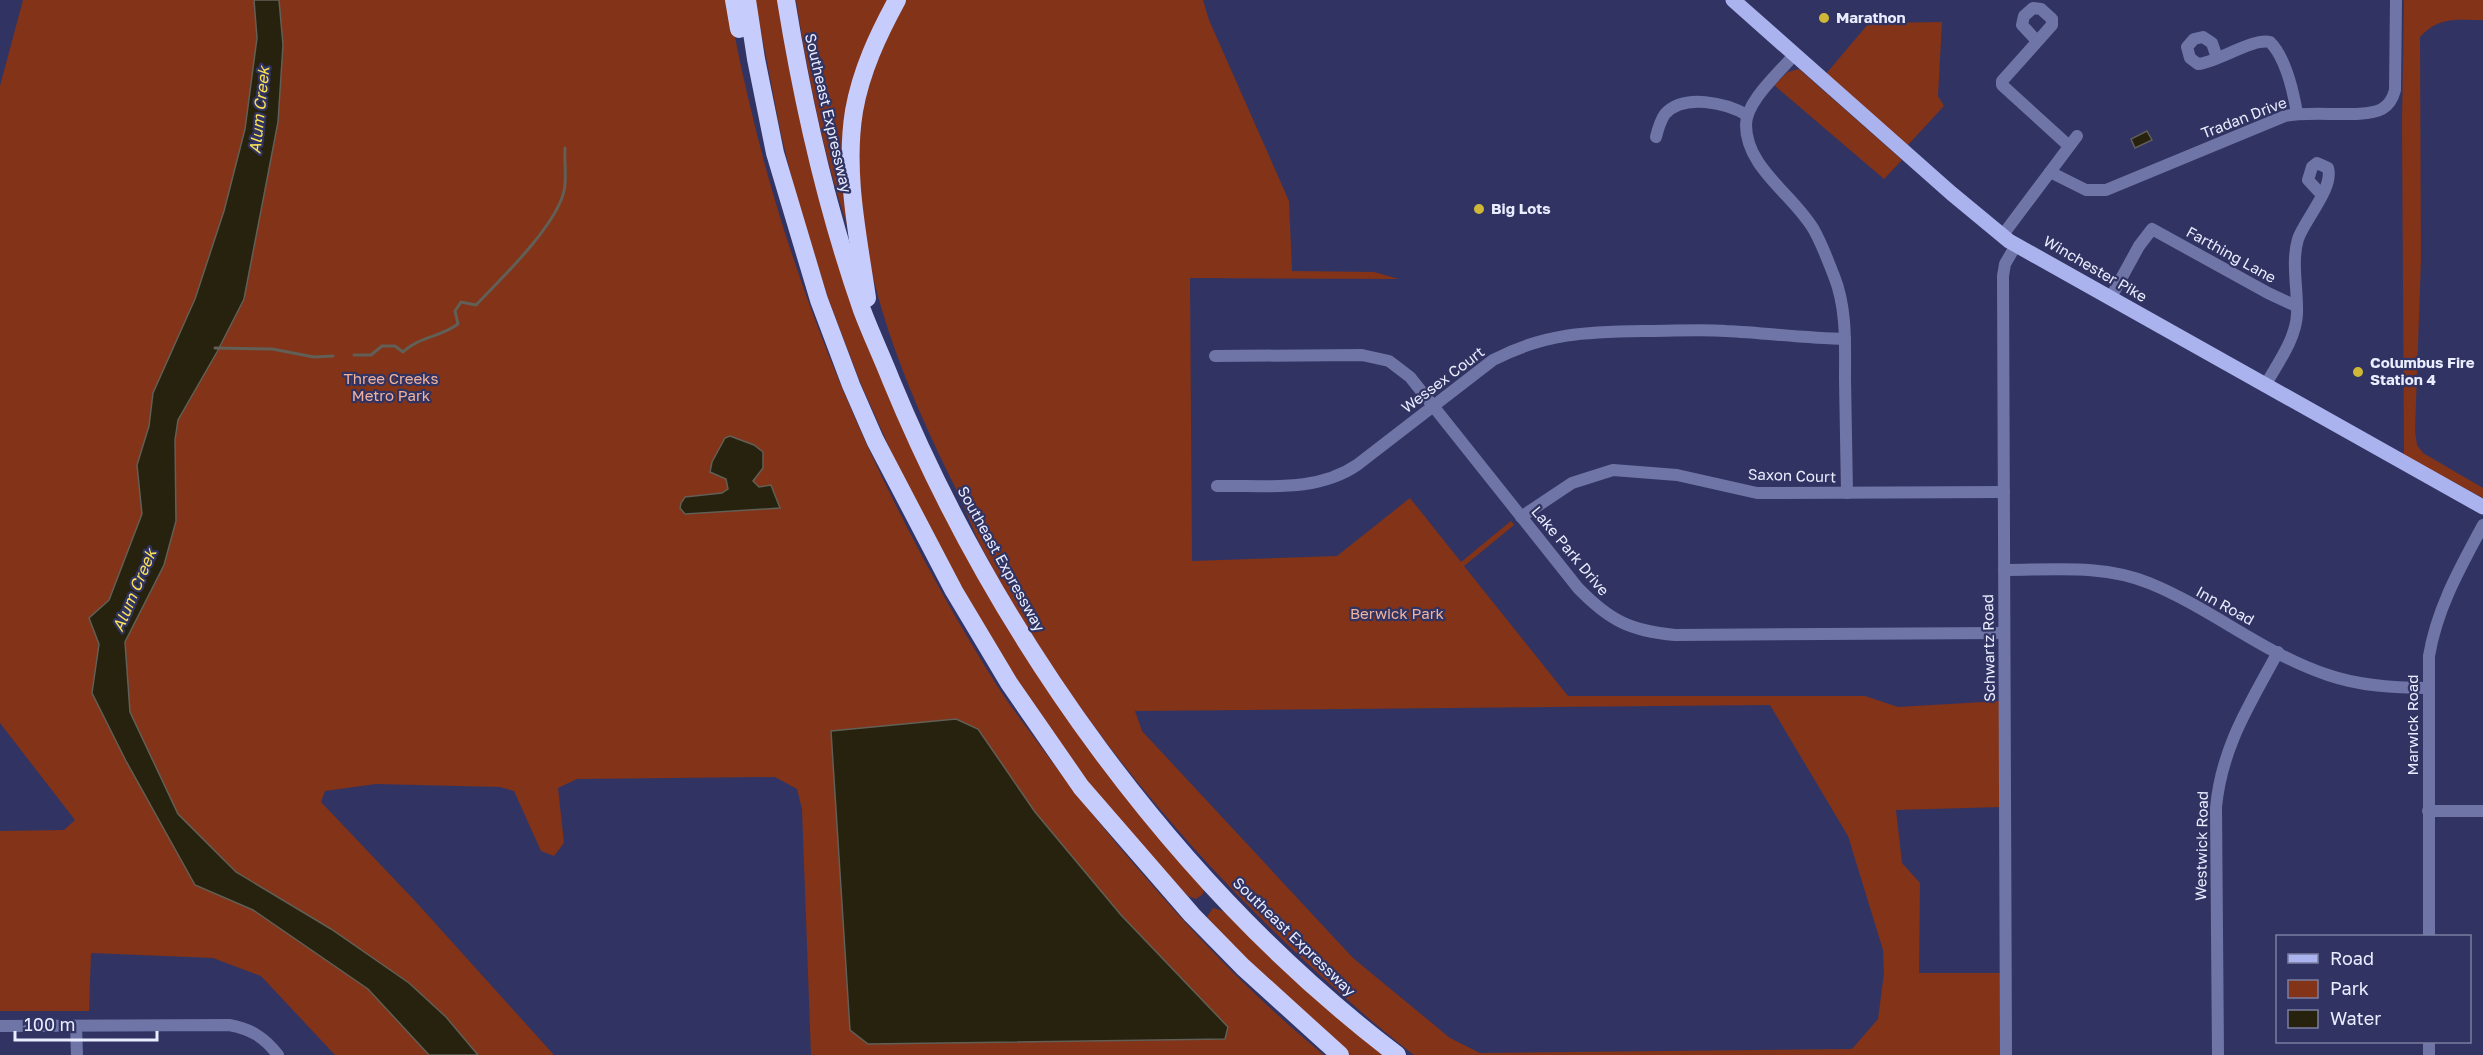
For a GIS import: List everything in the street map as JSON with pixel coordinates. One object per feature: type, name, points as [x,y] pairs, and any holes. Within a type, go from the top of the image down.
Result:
[{"type":"highway","points":[[734,0],[750,82],[768,125]]},
{"type":"highway","points":[[747,0],[768,125],[791,212],[819,300],[851,385],[875,440],[909,509],[954,591],[1003,672],[1081,787],[1192,915],[1243,967],[1340,1055]]},
{"type":"highway","name":"Southeast Expressway","points":[[786,0],[795,59],[816,154],[849,270],[910,425],[963,532],[1008,614],[1074,715],[1151,814],[1218,891],[1309,980],[1397,1055]]},
{"type":"highway","points":[[873,335],[852,197],[851,152],[854,111],[864,72],[880,31],[897,0]]},
{"type":"main road","name":"Winchester Pike","points":[[1733,0],[1794,56],[2002,236],[2110,299],[2483,507]]},
{"type":"street","name":"Tradan Drive","points":[[2050,172],[2086,190],[2106,190],[2297,113],[2368,113],[2383,108],[2394,97],[2396,83],[2396,0]]},
{"type":"street","points":[[2002,236],[2073,141],[2002,85],[2002,81],[2037,41]]},
{"type":"street","points":[[2217,58],[2259,41],[2270,42],[2278,53],[2293,91],[2297,113]]},
{"type":"street","points":[[1794,56],[1756,98],[1747,115],[1747,132],[1753,152],[1814,230],[1835,278],[1842,308],[1845,339],[1847,493]]},
{"type":"street","points":[[1656,136],[1665,114],[1692,103],[1724,105],[1747,115]]},
{"type":"street","points":[[2265,386],[2292,336],[2296,306],[2298,240],[2322,195]]},
{"type":"street","name":"Farthing Lane","points":[[2110,299],[2139,246],[2152,229],[2296,306]]},
{"type":"street","name":"Schwartz Road","points":[[2006,1055],[2003,276],[2005,264],[2016,245]]},
{"type":"street","name":"Wessex Court","points":[[1217,486],[1305,485],[1332,479],[1357,465],[1493,360],[1516,348],[1557,336],[1605,332],[1724,331],[1845,339]]},
{"type":"street","name":"Lake Park Drive","points":[[1215,356],[1362,355],[1389,361],[1410,377],[1578,588],[1603,613],[1632,628],[1649,633],[1687,635],[2004,633]]},
{"type":"street","name":"Saxon Court","points":[[1521,517],[1572,483],[1613,470],[1677,475],[1757,492],[2004,492]]},
{"type":"street","name":"Marwick Road","points":[[2429,935],[2428,688],[2434,630],[2455,576],[2483,525]]},
{"type":"street","name":"Inn Road","points":[[2004,570],[2085,570],[2128,576],[2169,592],[2307,667],[2346,680],[2387,687],[2428,688]]},
{"type":"street","name":"Westwick Road","points":[[2217,1055],[2216,807],[2218,786],[2222,766],[2233,736],[2278,652]]},
{"type":"street","points":[[2428,811],[2483,811]]},
{"type":"street","points":[[0,1026],[229,1025],[247,1028],[260,1035],[279,1055]]},
{"type":"street","points":[[76,1026],[77,1055]]},
{"type":"green space","name":"Three Creeks Metro Park","points":[[23,0],[728,0],[745,85],[768,174],[791,251],[818,326],[881,474],[955,616],[1010,705],[1113,839],[1161,896],[1228,967],[1324,1055],[811,1055],[802,809],[797,789],[775,777],[577,779],[558,788],[564,843],[554,856],[541,851],[514,791],[500,787],[376,784],[325,791],[321,802],[416,902],[554,1055],[335,1055],[261,976],[213,958],[91,953],[89,1011],[0,1011],[0,831],[64,830],[75,820],[0,723],[0,86]],"holes":[[[978,729],[1035,812],[1121,915],[831,732]]]},
{"type":"green space","points":[[755,0],[778,0],[802,123],[946,517],[1006,626],[1073,725],[1204,889],[1203,894],[1196,899],[1188,896],[1143,850],[1088,784],[981,626],[898,467],[860,382],[828,298],[796,196],[781,134]]},
{"type":"green space","points":[[796,0],[890,0],[872,35],[847,225],[817,114]]},
{"type":"green space","name":"Berwick Park","points":[[904,0],[1203,0],[1209,20],[1289,201],[1292,271],[1374,272],[1399,279],[1190,278],[1192,561],[1337,556],[1410,498],[1461,562],[1511,521],[1514,525],[1464,566],[1568,696],[1865,696],[1898,707],[2000,701],[2002,807],[1896,810],[1902,863],[1920,883],[1919,973],[2002,973],[2003,1055],[1414,1055],[1309,965],[1216,872],[1172,823],[1129,772],[1051,665],[1016,609],[976,537],[917,405],[900,362],[872,274],[863,229],[859,183],[859,118],[867,83],[880,49]],"holes":[[[1770,705],[1848,836],[1883,950],[1884,973],[1878,1019],[1852,1049],[1480,1053],[1450,1038],[1353,958],[1142,731],[1135,711]]]},
{"type":"green space","points":[[2404,0],[2483,0],[2483,20],[2441,22],[2420,37],[2421,259],[2415,431],[2417,445],[2423,453],[2483,488],[2483,498],[2404,455],[2402,121]]},
{"type":"green space","points":[[1942,22],[1938,96],[1944,106],[1907,146],[1825,75],[1869,23]]},
{"type":"green space","points":[[1799,69],[1902,160],[1884,179],[1774,85],[1788,72]]},
{"type":"green space","points":[[1213,908],[1223,911],[1334,1013],[1386,1055],[1349,1055],[1261,977],[1207,917]]},
{"type":"water","name":"Alum Creek","points":[[254,0],[279,0],[283,45],[278,122],[244,299],[178,420],[175,440],[176,521],[164,565],[125,642],[130,712],[178,814],[236,872],[331,929],[409,983],[446,1017],[478,1055],[429,1055],[368,989],[253,910],[195,885],[126,761],[92,693],[99,644],[89,618],[109,600],[142,514],[137,465],[149,426],[153,393],[195,299],[224,211],[245,129],[257,38]]},
{"type":"water","points":[[2147,131],[2152,140],[2135,148],[2131,139]]},
{"type":"water","points":[[730,436],[754,445],[763,452],[763,468],[753,481],[759,487],[771,485],[780,508],[685,514],[680,508],[685,497],[722,493],[728,489],[726,479],[710,472],[712,462],[725,438]]},
{"type":"water","points":[[956,719],[978,729],[1035,812],[1121,915],[1228,1027],[1225,1039],[868,1044],[850,1030],[831,731]]},
{"type":"waterway","points":[[354,355],[371,355],[382,346],[395,346],[403,352],[416,343],[458,324],[455,311],[461,302],[476,305],[513,267],[550,220],[564,191],[565,148]]},
{"type":"waterway","points":[[215,348],[272,349],[314,357],[333,356]]},
{"type":"place","name":"Marathon","points":[[1824,18]]},
{"type":"place","name":"Big Lots","points":[[1479,209]]},
{"type":"place","name":"Columbus Fire Station 4","points":[[2358,372]]}]
